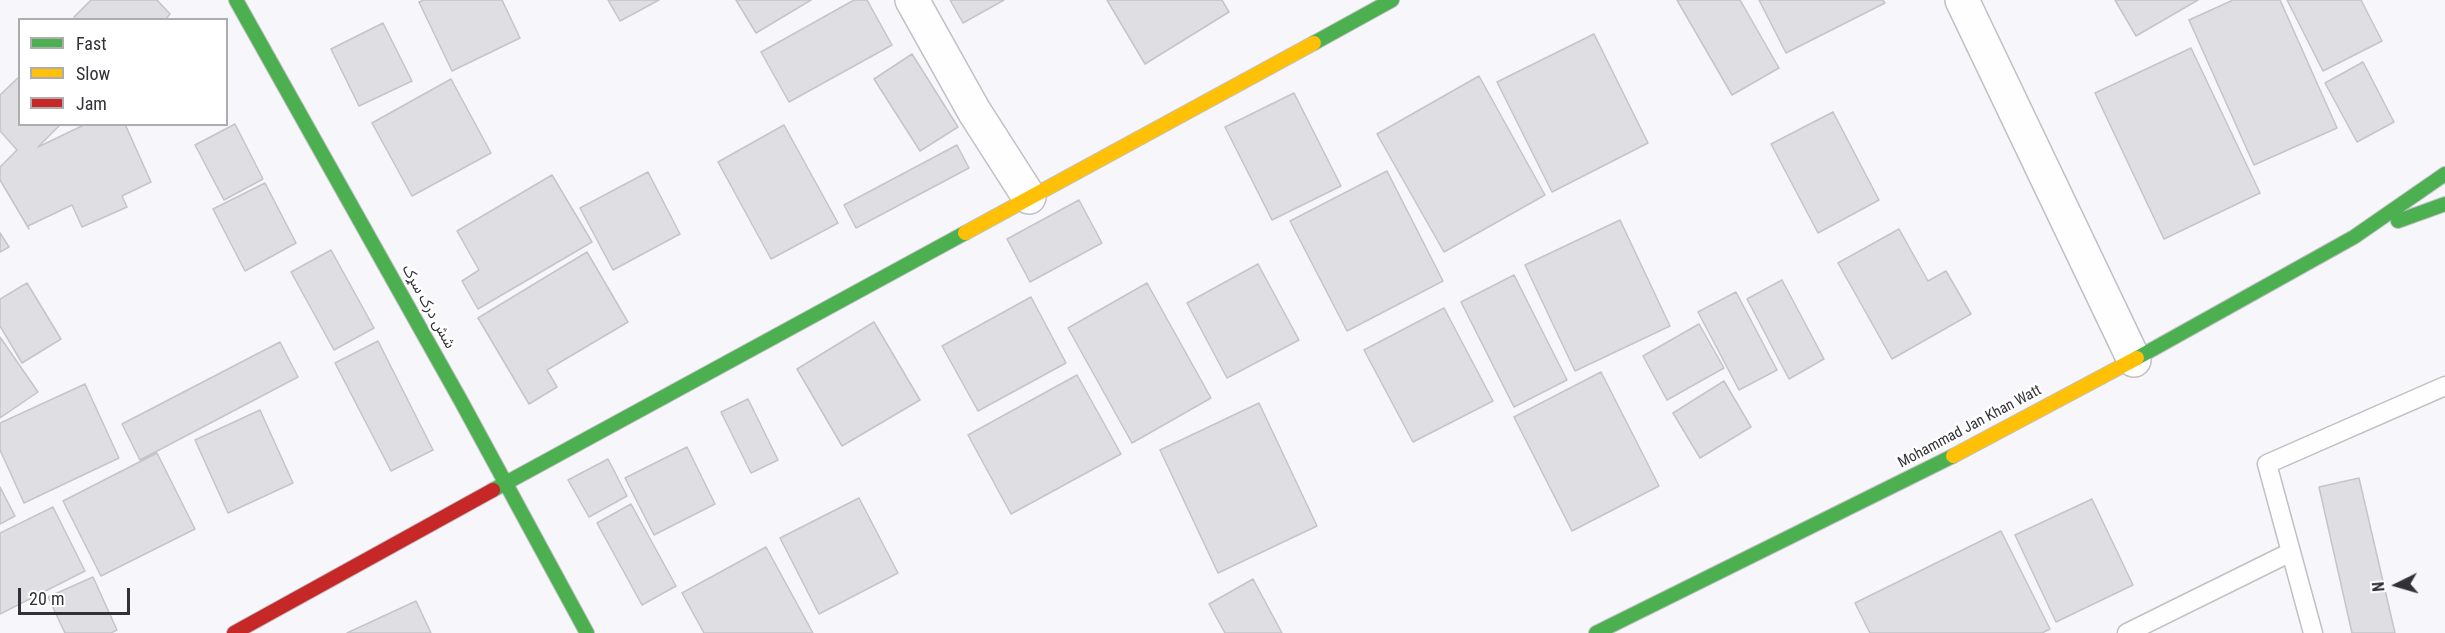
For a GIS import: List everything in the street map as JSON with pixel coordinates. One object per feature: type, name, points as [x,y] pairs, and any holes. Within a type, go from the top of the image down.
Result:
[{"type":"main road","name":"شش درک سړک","points":[[236,0],[506,483],[587,633]]},
{"type":"main road","points":[[234,633],[1392,0]]},
{"type":"main road","name":"Mohammad Jan Khan Watt","points":[[1596,633],[1955,455],[2133,360],[2354,237],[2445,174]]},
{"type":"main road","name":"Mohammad Jan Khan Watt","points":[[2354,237],[2445,204]]},
{"type":"street","points":[[912,0],[974,111],[1029,197]]},
{"type":"street","points":[[1962,0],[2133,360]]},
{"type":"lane","points":[[2313,633],[2266,464],[2445,386]]},
{"type":"lane","points":[[2127,633],[2290,552]]},
{"type":"building","points":[[91,0],[157,0],[170,14],[167,18],[74,17]]},
{"type":"building","points":[[424,0],[502,0],[520,38],[452,71],[419,2]]},
{"type":"building","points":[[608,0],[659,0],[620,21]]},
{"type":"building","points":[[736,0],[811,0],[756,33]]},
{"type":"building","points":[[854,0],[867,0],[892,45],[789,102],[761,52]]},
{"type":"building","points":[[950,0],[1004,0],[963,23]]},
{"type":"building","points":[[1107,0],[1222,0],[1229,12],[1145,64]]},
{"type":"building","points":[[1677,0],[1740,0],[1779,68],[1732,95]]},
{"type":"building","points":[[1759,0],[1883,0],[1885,3],[1786,53]]},
{"type":"building","points":[[2115,0],[2198,0],[2136,36]]},
{"type":"building","points":[[2233,0],[2280,0],[2337,128],[2254,165],[2189,20]]},
{"type":"building","points":[[2287,0],[2361,0],[2382,41],[2323,71]]},
{"type":"building","points":[[383,23],[412,81],[359,106],[331,49]]},
{"type":"building","points":[[1594,34],[1648,143],[1552,192],[1497,82]]},
{"type":"building","points":[[2191,48],[2260,193],[2164,239],[2095,93]]},
{"type":"building","points":[[912,54],[958,127],[920,151],[874,79]]},
{"type":"building","points":[[2363,62],[2394,122],[2357,142],[2325,83]]},
{"type":"building","points":[[1479,76],[1545,195],[1444,252],[1377,134]]},
{"type":"building","points":[[18,78],[18,126],[59,126],[38,147],[82,126],[126,126],[151,182],[122,196],[127,207],[82,227],[72,205],[28,226],[29,229],[0,180],[0,167],[17,150],[0,131],[0,95]]},
{"type":"building","points":[[451,79],[491,153],[412,196],[372,123]]},
{"type":"building","points":[[1294,93],[1341,186],[1272,220],[1225,127]]},
{"type":"building","points":[[1833,112],[1879,200],[1818,233],[1771,144]]},
{"type":"building","points":[[235,124],[263,179],[224,200],[195,145]]},
{"type":"building","points":[[784,125],[838,223],[771,259],[718,162]]},
{"type":"building","points":[[957,145],[969,168],[856,228],[844,205]]},
{"type":"building","points":[[1387,171],[1443,281],[1347,331],[1290,221]]},
{"type":"building","points":[[648,172],[680,234],[613,270],[580,208]]},
{"type":"building","points":[[552,175],[592,242],[478,309],[462,281],[479,270],[457,231]]},
{"type":"building","points":[[265,183],[296,243],[245,271],[213,209]]},
{"type":"building","points":[[1079,200],[1102,243],[1030,282],[1007,239]]},
{"type":"building","points":[[1620,220],[1670,326],[1575,371],[1525,265]]},
{"type":"building","points":[[1899,229],[1928,281],[1946,271],[1971,314],[1892,359],[1838,263]]},
{"type":"building","points":[[0,233],[9,247],[0,252]]},
{"type":"building","points":[[331,250],[374,328],[334,350],[291,272]]},
{"type":"building","points":[[587,252],[628,322],[547,370],[557,387],[529,404],[478,318]]},
{"type":"building","points":[[1258,264],[1299,340],[1227,378],[1187,303]]},
{"type":"building","points":[[1514,275],[1567,380],[1514,407],[1461,302]]},
{"type":"building","points":[[1782,280],[1824,359],[1789,379],[1747,299]]},
{"type":"building","points":[[27,283],[61,339],[22,363],[0,326],[0,299]]},
{"type":"building","points":[[1147,283],[1211,398],[1132,443],[1068,328]]},
{"type":"building","points":[[1736,292],[1777,370],[1739,390],[1698,312]]},
{"type":"building","points":[[1031,297],[1066,363],[978,411],[942,346]]},
{"type":"building","points":[[1444,308],[1493,401],[1413,442],[1364,350]]},
{"type":"building","points":[[874,322],[920,400],[842,446],[797,369]]},
{"type":"building","points":[[1699,324],[1724,368],[1667,400],[1643,356]]},
{"type":"building","points":[[0,337],[38,392],[0,418]]},
{"type":"building","points":[[378,341],[433,450],[391,471],[335,363]]},
{"type":"building","points":[[280,342],[298,377],[140,460],[122,424]]},
{"type":"building","points":[[1601,372],[1659,486],[1572,531],[1514,417]]},
{"type":"building","points":[[1077,375],[1121,454],[1011,514],[968,435]]},
{"type":"building","points":[[1724,381],[1751,427],[1700,458],[1673,413]]},
{"type":"building","points":[[85,384],[119,458],[24,503],[0,450],[0,423]]},
{"type":"building","points":[[748,399],[778,460],[751,473],[721,412]]},
{"type":"building","points":[[1259,403],[1317,526],[1218,573],[1160,450]]},
{"type":"building","points":[[260,410],[293,483],[228,513],[195,440]]},
{"type":"building","points":[[687,447],[715,504],[654,535],[625,478]]},
{"type":"building","points":[[157,453],[195,529],[101,576],[63,501]]},
{"type":"building","points":[[608,459],[627,496],[589,517],[568,480]]},
{"type":"building","points":[[2359,478],[2395,633],[2352,633],[2319,487]]},
{"type":"building","points":[[0,487],[15,516],[0,524]]},
{"type":"building","points":[[859,498],[898,573],[819,614],[780,538]]},
{"type":"building","points":[[2092,499],[2133,585],[2056,622],[2015,535]]},
{"type":"building","points":[[631,504],[676,586],[642,605],[597,523]]},
{"type":"building","points":[[53,507],[85,571],[0,614],[0,533]]},
{"type":"building","points":[[2001,531],[2050,629],[2042,633],[1870,633],[1855,603]]},
{"type":"building","points":[[766,547],[813,633],[704,633],[682,593]]},
{"type":"building","points":[[93,577],[117,630],[111,633],[65,633],[48,597]]},
{"type":"building","points":[[1253,579],[1282,633],[1225,633],[1209,604]]},
{"type":"building","points":[[416,601],[431,633],[347,633]]},
{"type":"traffic: fast","points":[[236,0],[461,401],[587,633]]},
{"type":"traffic: fast","points":[[1314,43],[1392,0]]},
{"type":"traffic: fast","points":[[2137,358],[2354,237],[2445,174]]},
{"type":"traffic: fast","points":[[2398,221],[2445,204]]},
{"type":"traffic: fast","points":[[493,490],[965,233]]},
{"type":"traffic: fast","points":[[1596,633],[1953,456]]},
{"type":"traffic: slow","points":[[965,233],[1314,43]]},
{"type":"traffic: slow","points":[[1953,456],[2137,358]]},
{"type":"traffic: jam","points":[[234,633],[493,490]]}]
